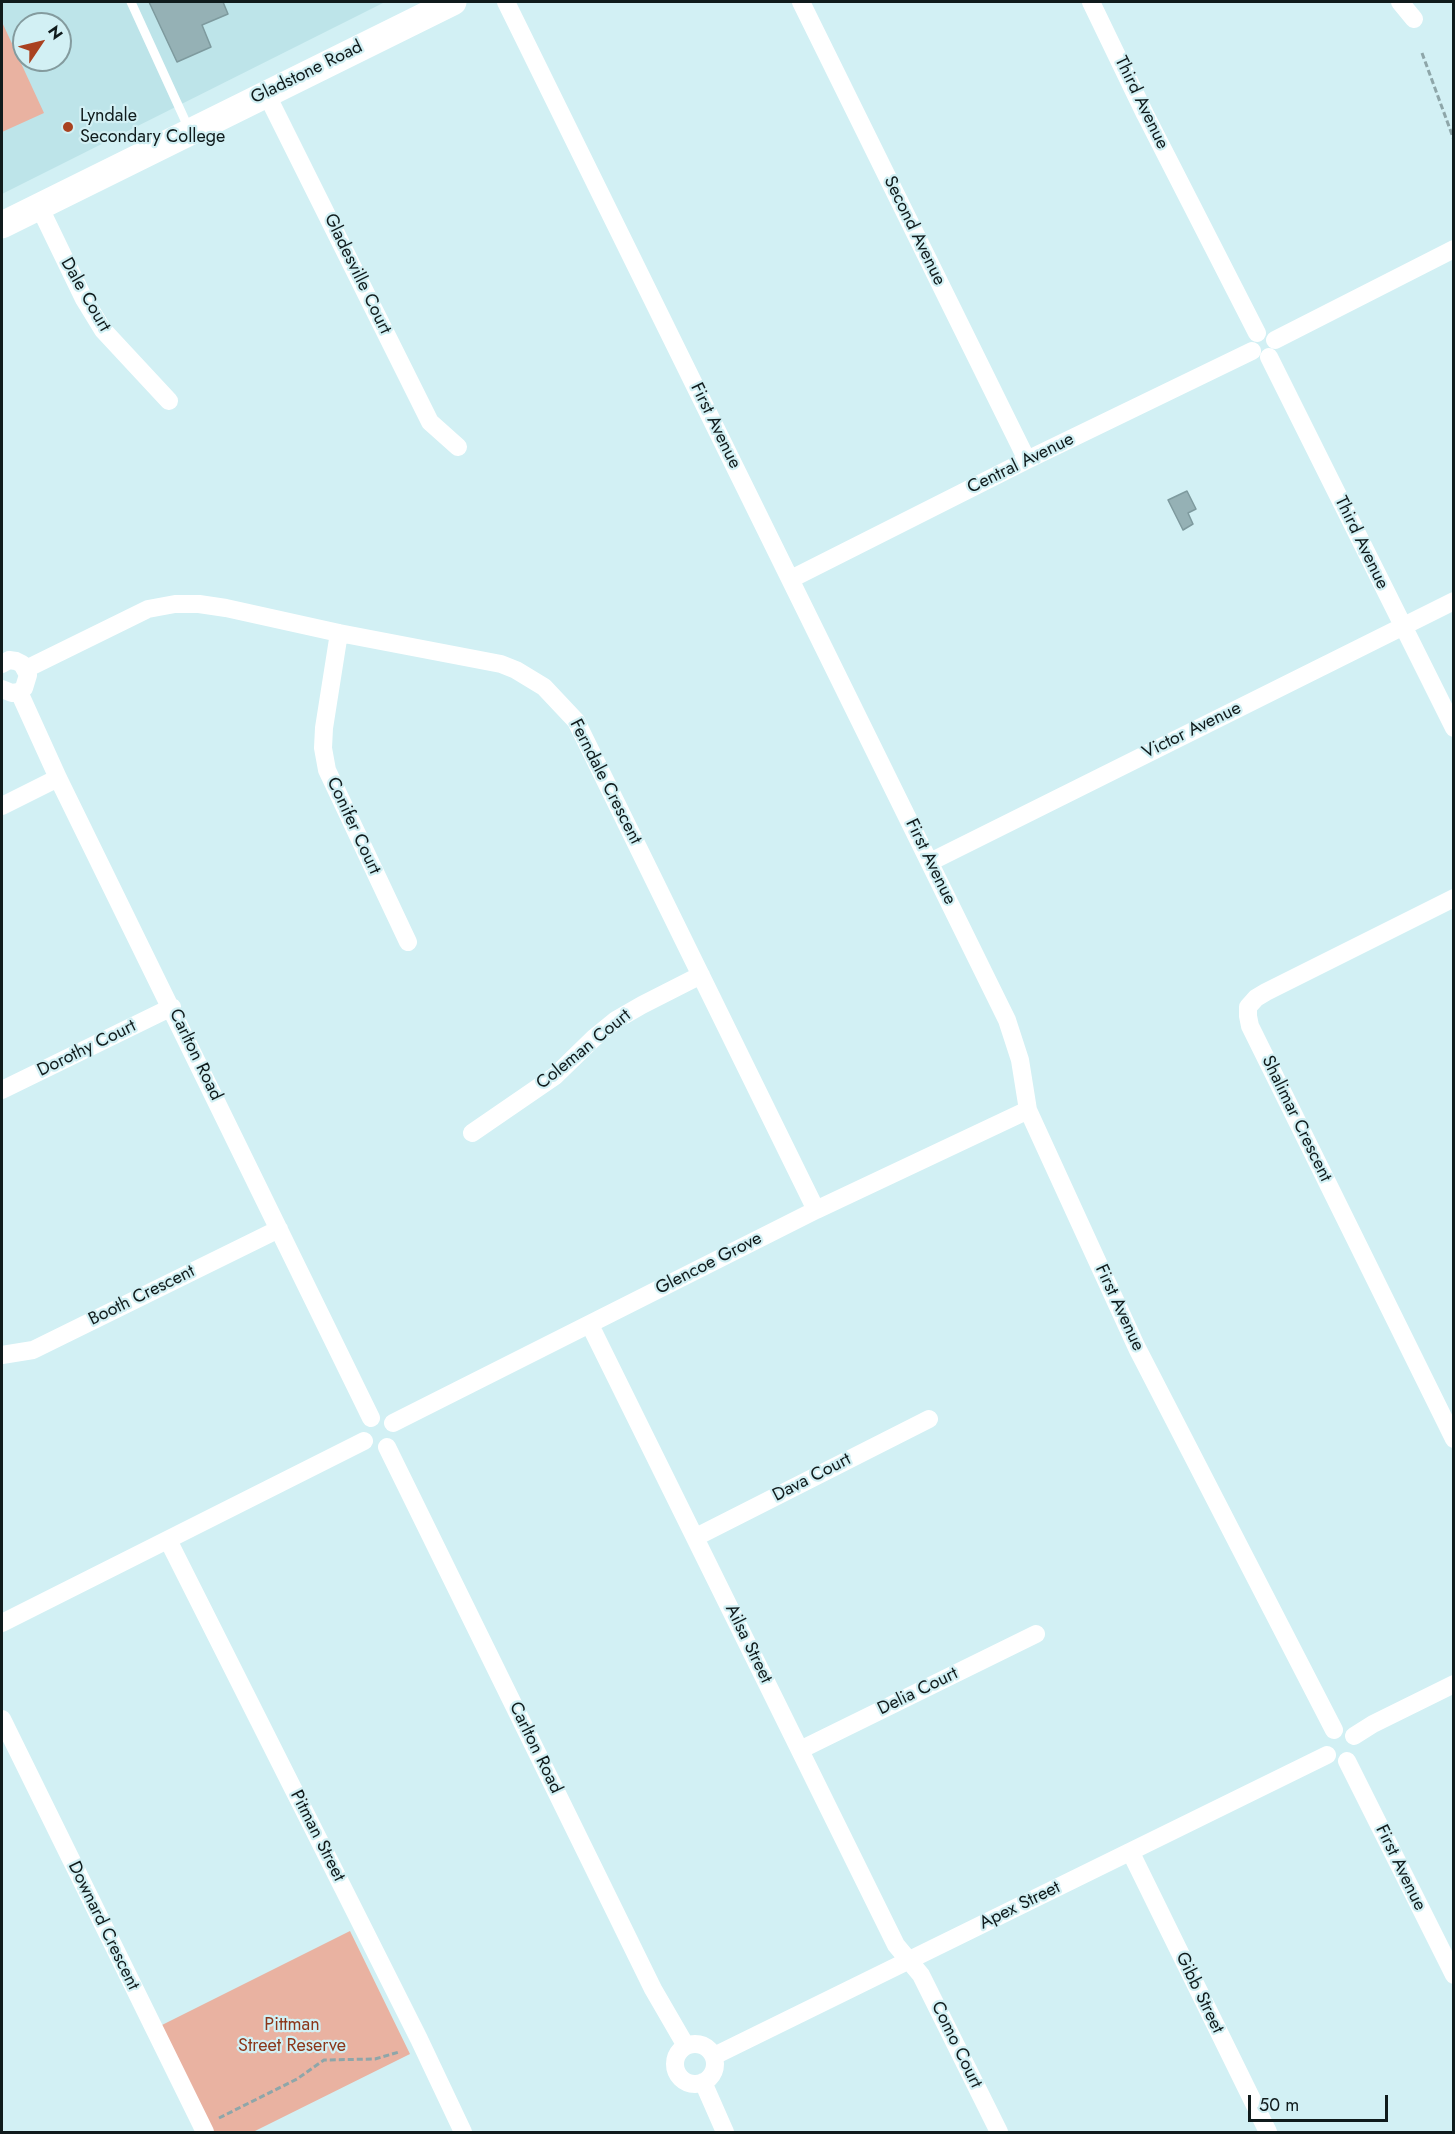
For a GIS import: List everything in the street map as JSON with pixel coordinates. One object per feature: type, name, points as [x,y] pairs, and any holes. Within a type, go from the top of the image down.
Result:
[{"type":"main road","name":"Gladstone Road","points":[[2,225],[453,2]]},
{"type":"street","name":"First Avenue","points":[[506,2],[1007,1020],[1020,1060],[1028,1110],[1137,1348],[1334,1730]]},
{"type":"street","name":"Second Avenue","points":[[801,2],[1027,460]]},
{"type":"street","name":"Third Avenue","points":[[1091,2],[1145,114],[1257,333]]},
{"type":"street","points":[[1400,2],[1414,19]]},
{"type":"street","name":"Gladesville Court","points":[[266,93],[430,422],[458,447]]},
{"type":"street","name":"Dale Court","points":[[39,206],[84,299],[103,330],[169,401]]},
{"type":"street","points":[[1275,339],[1454,249]]},
{"type":"street","points":[[1268,332],[1275,339],[1275,352],[1260,354],[1250,343],[1257,333],[1268,332]]},
{"type":"street","name":"Central Avenue","points":[[791,579],[1027,460],[1260,354]]},
{"type":"street","name":"Third Avenue","points":[[1260,354],[1454,728]]},
{"type":"street","name":"Victor Avenue","points":[[930,862],[1454,601]]},
{"type":"street","name":"Ferndale Crescent","points":[[26,669],[148,609],[175,604],[199,604],[501,664],[544,687],[561,702],[576,721],[816,1210]]},
{"type":"street","name":"Conifer Court","points":[[339,633],[324,728],[323,748],[327,770],[408,942]]},
{"type":"street","points":[[2,662],[15,661],[26,669],[27,682],[10,690]]},
{"type":"street","name":"Carlton Road","points":[[10,690],[58,778],[172,1007],[370,1418]]},
{"type":"street","points":[[2,806],[58,778]]},
{"type":"street","name":"Shalimar Crescent","points":[[1454,898],[1266,992],[1248,1007],[1248,1016],[1250,1026],[1454,1439]]},
{"type":"street","name":"Coleman Court","points":[[472,1133],[555,1076],[616,1020],[701,975]]},
{"type":"street","name":"Dorothy Court","points":[[2,1090],[172,1007]]},
{"type":"street","name":"Glencoe Grove","points":[[393,1423],[816,1210],[1028,1110]]},
{"type":"street","name":"Booth Crescent","points":[[2,1354],[33,1350],[279,1229]]},
{"type":"street","name":"Ailsa Street","points":[[590,1325],[896,1945],[909,1960]]},
{"type":"street","points":[[386,1417],[393,1423],[394,1440],[387,1447],[372,1448],[364,1441],[363,1426],[370,1418],[386,1417]]},
{"type":"street","name":"Dava Court","points":[[696,1537],[929,1419]]},
{"type":"street","points":[[2,1623],[364,1441]]},
{"type":"street","name":"Carlton Road","points":[[387,1447],[653,1989],[686,2046]]},
{"type":"street","name":"Pitman Street","points":[[168,1540],[413,2028],[463,2133]]},
{"type":"street","name":"Delia Court","points":[[800,1750],[1036,1634]]},
{"type":"street","points":[[1354,1736],[1373,1724],[1454,1684]]},
{"type":"street","name":"Downard Crescent","points":[[2,1719],[205,2133]]},
{"type":"street","points":[[1334,1730],[1347,1730],[1354,1736],[1357,1747],[1355,1753],[1347,1761],[1334,1761],[1327,1755],[1325,1738],[1334,1730]]},
{"type":"street","name":"Apex Street","points":[[714,2056],[1327,1755]]},
{"type":"street","name":"First Avenue","points":[[1347,1761],[1446,1942],[1454,1975]]},
{"type":"street","name":"Gibb Street","points":[[1131,1852],[1268,2133]]},
{"type":"street","name":"Como Court","points":[[909,1960],[921,1975],[999,2133]]},
{"type":"street","points":[[700,2044],[714,2056],[715,2070],[703,2082],[690,2083],[678,2075],[675,2061],[686,2046],[700,2044]]},
{"type":"street","points":[[703,2082],[725,2133]]},
{"type":"lane","points":[[130,2],[190,131]]},
{"type":"path","points":[[1422,53],[1454,140]]},
{"type":"path","points":[[219,2118],[297,2079],[324,2060],[375,2059],[399,2052]]},
{"type":"shaded area","name":"Lyndale Secondary College","points":[[2,2],[385,2],[2,194]]},
{"type":"green space","points":[[2,22],[12,44],[12,72],[25,72],[44,113],[2,132]]},
{"type":"green space","name":"Pittman Street Reserve","points":[[350,1931],[410,2054],[253,2132],[213,2132],[160,2026]]},
{"type":"building","points":[[149,2],[223,2],[228,14],[202,25],[211,47],[177,62]]},
{"type":"building","points":[[1187,491],[1196,509],[1188,513],[1193,524],[1183,530],[1168,500]]},
{"type":"place","name":"Lyndale Secondary College","points":[[68,127]]}]
